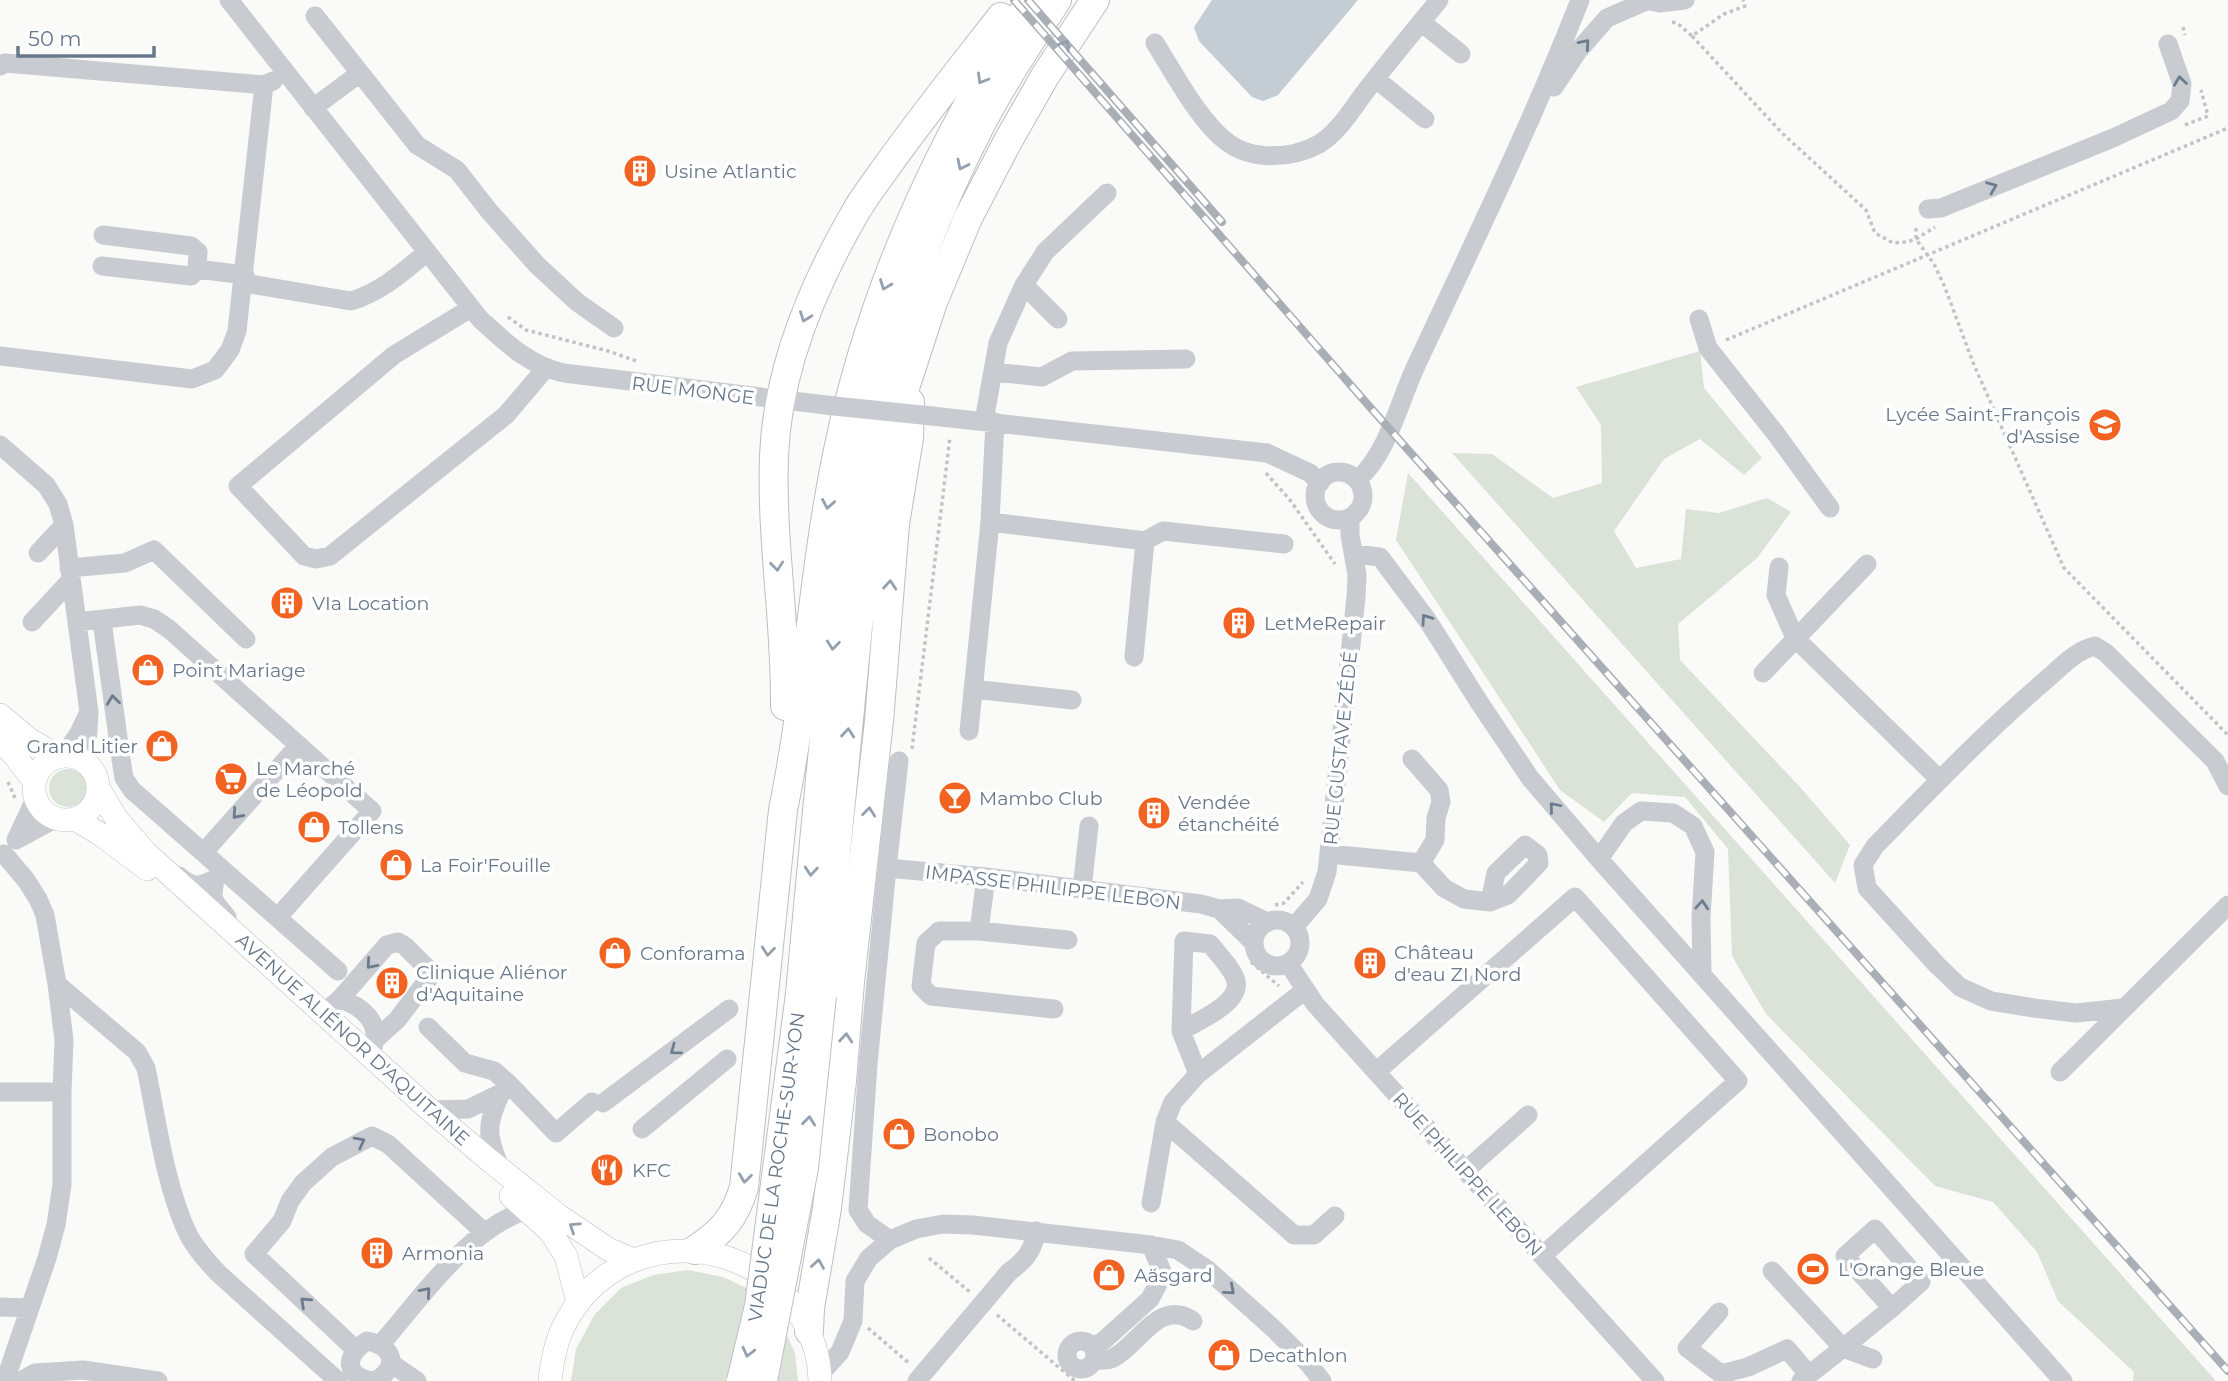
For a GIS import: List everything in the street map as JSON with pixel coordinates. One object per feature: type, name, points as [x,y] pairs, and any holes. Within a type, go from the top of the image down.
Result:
[{"type":"highway","points":[[695,1250],[724,1228],[738,1207],[744,1187],[783,810],[785,676],[774,538],[774,455],[780,401],[791,354],[809,306],[856,211],[899,150],[1014,0]]},
{"type":"highway","points":[[783,810],[794,756],[804,670],[837,453],[869,330],[884,286],[933,172],[966,105],[1031,0]]},
{"type":"highway","points":[[811,995],[824,732],[853,491],[885,363],[906,294],[941,208],[981,125],[1018,59],[1057,0]]},
{"type":"highway","points":[[811,995],[875,494],[889,437],[933,302],[968,218],[1014,130],[1095,0]]},
{"type":"highway","points":[[809,1332],[810,1308],[827,1208],[842,1081],[879,721],[895,524],[909,438],[910,371]]},
{"type":"highway","name":"VIADUC DE LA ROCHE-SUR-YON","points":[[741,1381],[759,1306],[811,995]]},
{"type":"highway","name":"VIADUC DE LA ROCHE-SUR-YON","points":[[763,1381],[804,1168],[811,995]]},
{"type":"main road","points":[[0,715],[30,740],[61,756],[79,758],[93,769],[98,788],[97,799],[92,808],[84,815],[65,819],[39,807],[28,794],[15,756],[0,741]]},
{"type":"main road","points":[[28,794],[42,765],[61,756]]},
{"type":"main road","name":"AVENUE ALIÉNOR D'AQUITAINE","points":[[98,788],[126,830],[146,853],[249,946],[332,1006],[373,1046],[430,1110],[576,1228],[608,1249],[634,1260]]},
{"type":"main road","name":"AVENUE ALIÉNOR D'AQUITAINE","points":[[65,819],[100,834],[139,862],[550,1231],[566,1256],[578,1302]]},
{"type":"main road","points":[[550,1381],[558,1339],[578,1302],[594,1285],[613,1270],[634,1260],[664,1251],[695,1250],[724,1256],[751,1267],[767,1278],[795,1306],[809,1332],[820,1377]]},
{"type":"street","name":"RUE MONGE","points":[[229,0],[480,319],[509,346],[545,369],[780,401],[1267,453],[1310,473],[1320,483]]},
{"type":"street","points":[[1155,43],[1208,125],[1228,143],[1244,151],[1265,156],[1290,155],[1320,144],[1341,123],[1438,0]]},
{"type":"street","points":[[1357,480],[1368,471],[1381,449],[1412,375],[1532,120],[1580,0]]},
{"type":"street","points":[[1532,120],[1578,51],[1607,18],[1646,0],[1667,3],[1685,0]]},
{"type":"street","points":[[315,16],[417,145],[457,170],[537,265],[577,302],[614,328]]},
{"type":"street","points":[[1421,22],[1461,54]]},
{"type":"street","points":[[1934,216],[1941,208],[2113,138],[2171,111],[2180,101],[2182,84],[2177,42]]},
{"type":"street","points":[[0,66],[5,63],[264,85],[287,75]]},
{"type":"street","points":[[313,108],[360,73]]},
{"type":"street","points":[[1376,79],[1425,119]]},
{"type":"street","points":[[0,356],[192,379],[215,370],[230,351],[237,331],[264,85]]},
{"type":"street","points":[[969,731],[990,522],[989,422],[998,343],[1024,285],[1045,252],[1107,193]]},
{"type":"street","points":[[102,267],[191,276],[197,269],[198,252],[191,246],[103,235]]},
{"type":"street","points":[[197,269],[351,301],[386,285],[427,252]]},
{"type":"street","points":[[1024,285],[1058,318]]},
{"type":"street","points":[[471,308],[394,355],[238,486],[304,556],[316,559],[330,556],[506,415],[545,369]]},
{"type":"street","points":[[1699,319],[1708,348],[1830,508]]},
{"type":"street","points":[[994,372],[1041,377],[1072,360],[1186,359]]},
{"type":"street","points":[[0,445],[46,485],[58,504],[64,524],[89,712],[86,762]]},
{"type":"street","points":[[1338,472],[1357,480],[1361,486],[1363,501],[1356,513],[1350,518],[1335,520],[1321,512],[1315,498],[1325,477],[1338,472]]},
{"type":"street","name":"RUE GUSTAVE ZÉDÉ","points":[[1294,927],[1318,899],[1324,885],[1329,854],[1356,597],[1355,554],[1350,535],[1350,518]]},
{"type":"street","points":[[990,522],[1145,541],[1163,531],[1284,544]]},
{"type":"street","points":[[38,552],[64,524]]},
{"type":"street","points":[[1134,657],[1145,541]]},
{"type":"street","points":[[32,622],[70,574],[125,563],[154,550],[246,639]]},
{"type":"street","points":[[1355,554],[1380,557],[1428,621],[1530,778],[2063,1381]]},
{"type":"street","points":[[1763,673],[1867,565]]},
{"type":"street","points":[[1779,567],[1776,595],[1795,638],[1940,780]]},
{"type":"street","points":[[77,622],[140,615],[154,619],[169,629],[372,811],[278,918]]},
{"type":"street","points":[[102,621],[124,778],[132,790],[204,852],[218,873],[278,918],[338,971]]},
{"type":"street","points":[[2123,1008],[2076,1013],[2044,1009],[1991,1001],[1960,987],[1867,888],[1863,865],[1875,846],[1940,780],[2032,692],[2084,648],[2095,646],[2106,653],[2215,761],[2228,786]]},
{"type":"street","points":[[973,689],[1072,700]]},
{"type":"street","points":[[61,756],[79,733],[89,712]]},
{"type":"street","points":[[204,852],[299,745]]},
{"type":"street","points":[[1412,759],[1440,790],[1441,802],[1436,818],[1435,840],[1422,863]]},
{"type":"street","points":[[890,1240],[867,1224],[858,1210],[887,868],[899,761]]},
{"type":"street","points":[[7,851],[28,794]]},
{"type":"street","points":[[1599,859],[1623,823],[1641,811],[1673,813],[1693,826],[1705,852],[1701,918],[1702,973]]},
{"type":"street","points":[[7,851],[65,819]]},
{"type":"street","points":[[1082,889],[1089,827]]},
{"type":"street","points":[[126,830],[190,885],[201,886],[218,873]]},
{"type":"street","points":[[5,1381],[56,1225],[62,1184],[64,1040],[45,915],[38,899],[7,851]]},
{"type":"street","points":[[1329,854],[1422,863],[1444,888],[1464,899],[1490,902]]},
{"type":"street","name":"IMPASSE PHILIPPE LEBON","points":[[887,868],[986,877],[1201,904],[1228,909],[1267,922]]},
{"type":"street","points":[[218,873],[212,894],[214,903],[249,946]]},
{"type":"street","points":[[979,932],[986,877]]},
{"type":"street","points":[[1376,1072],[1575,897],[1738,1081],[1542,1256]]},
{"type":"street","points":[[2060,1072],[2228,905]]},
{"type":"street","points":[[1228,909],[1229,921],[1250,949],[1255,949],[1263,960],[1275,965],[1288,963],[1299,951],[1300,943],[1294,927],[1284,921],[1267,922],[1258,930],[1250,949]]},
{"type":"street","points":[[1054,1009],[931,996],[921,986],[926,943],[939,931],[1068,940]]},
{"type":"street","points":[[332,1006],[387,945],[398,942],[405,946],[430,971],[429,978],[373,1046]]},
{"type":"street","name":"RUE PHILIPPE LEBON","points":[[1288,963],[1305,990],[1376,1072],[1655,1381]]},
{"type":"street","points":[[57,984],[136,1052],[146,1068],[173,1193],[188,1235],[201,1253],[218,1273],[358,1379],[386,1375],[391,1363],[389,1352],[381,1344],[367,1341],[355,1349],[350,1360],[358,1379]]},
{"type":"street","points":[[1151,1203],[1165,1122],[1173,1102],[1198,1074],[1305,990]]},
{"type":"street","points":[[428,1027],[465,1063],[494,1071],[556,1133],[729,1009]]},
{"type":"street","points":[[1181,1031],[1198,1074]]},
{"type":"street","points":[[642,1129],[727,1059]]},
{"type":"street","points":[[0,1092],[62,1092]]},
{"type":"street","points":[[430,1110],[468,1109],[501,1093],[489,1117],[491,1144],[501,1170]]},
{"type":"street","points":[[1465,1171],[1528,1115]]},
{"type":"street","points":[[1165,1122],[1294,1235],[1314,1235],[1335,1216]]},
{"type":"street","points":[[355,1349],[254,1254],[282,1221],[290,1201],[303,1183],[332,1157],[372,1136],[388,1144],[484,1233]]},
{"type":"street","points":[[381,1344],[458,1256],[507,1216],[526,1210]]},
{"type":"street","points":[[820,1377],[840,1352],[853,1321],[855,1281],[869,1258],[890,1240],[916,1229],[943,1224],[1036,1231],[1178,1250],[1208,1270],[1275,1330],[1322,1381]]},
{"type":"street","points":[[1001,1228],[1012,1236],[1016,1249],[1009,1272]]},
{"type":"street","points":[[917,1381],[1009,1272],[1023,1262],[1032,1250],[1036,1231]]},
{"type":"street","points":[[1080,1369],[1117,1327],[1150,1299],[1163,1274],[1151,1245]]},
{"type":"street","points":[[1772,1271],[1843,1348],[1873,1359]]},
{"type":"street","points":[[0,1307],[29,1308]]},
{"type":"street","points":[[1719,1312],[1687,1348],[1721,1374],[1748,1367],[1787,1349],[1805,1378],[1892,1308]]},
{"type":"street","points":[[1080,1369],[1109,1360],[1165,1315],[1179,1314],[1193,1321]]},
{"type":"street","points":[[391,1363],[417,1381]]},
{"type":"street","points":[[21,1381],[35,1373],[83,1370],[158,1381]]},
{"type":"path","points":[[2177,42],[2183,27]]},
{"type":"path","points":[[1692,36],[1782,133],[1866,210],[1875,233],[1893,243],[1916,239],[1934,216]]},
{"type":"path","points":[[2182,126],[2208,116],[2201,90]]},
{"type":"path","points":[[1708,348],[2228,128]]},
{"type":"path","points":[[1916,228],[1916,239],[1944,285],[1974,365],[2064,568],[2228,735]]},
{"type":"path","points":[[504,314],[526,330],[640,362]]},
{"type":"path","points":[[899,761],[912,753],[952,418]]},
{"type":"path","points":[[1267,453],[1263,470],[1290,500],[1334,562],[1338,572]]},
{"type":"path","points":[[6,778],[28,794]]},
{"type":"path","points":[[1228,909],[1241,902],[1273,905],[1284,903],[1309,873]]},
{"type":"path","points":[[1250,949],[1253,965],[1279,986],[1305,990]]},
{"type":"path","points":[[929,1258],[983,1303],[1080,1369]]},
{"type":"shaded area","points":[[1212,0],[1358,0],[1278,95],[1263,101],[1252,97],[1199,41],[1194,27]]},
{"type":"shaded area","points":[[1700,351],[1704,388],[1762,458],[1744,475],[1700,439],[1664,459],[1614,531],[1636,568],[1681,559],[1686,509],[1719,513],[1767,498],[1791,512],[1757,558],[1678,624],[1680,660],[1800,787],[1850,845],[1835,883],[1452,453],[1492,454],[1553,498],[1602,483],[1601,425],[1576,387]]},
{"type":"shaded area","points":[[1408,473],[2216,1381],[2133,1381],[2134,1372],[2058,1301],[2037,1252],[1993,1202],[1935,1186],[1766,1014],[1732,956],[1728,849],[1685,797],[1632,793],[1604,822],[1560,790],[1396,540]]},
{"type":"shaded area","points":[[68,769],[82,774],[87,788],[82,802],[68,807],[54,802],[49,788],[54,774]]},
{"type":"shaded area","points":[[688,1270],[723,1277],[753,1291],[780,1320],[795,1353],[798,1381],[571,1381],[576,1349],[595,1314],[621,1288],[653,1275]]},
{"type":"railway","points":[[1014,0],[1369,406],[2228,1371]]},
{"type":"railway","points":[[1028,0],[1222,222]]},
{"type":"place","name":"Usine Atlantic","points":[[640,171]]},
{"type":"place","name":"Lycée Saint-François d'Assise","points":[[2105,425]]},
{"type":"place","name":"VIa Location","points":[[287,603]]},
{"type":"place","name":"LetMeRepair","points":[[1239,623]]},
{"type":"place","name":"Point Mariage","points":[[148,670]]},
{"type":"place","name":"Grand Litier","points":[[162,746]]},
{"type":"place","name":"Le Marché de Léopold","points":[[231,779]]},
{"type":"place","name":"Mambo Club","points":[[955,798]]},
{"type":"place","name":"Vendée étanchéité","points":[[1154,813]]},
{"type":"place","name":"Tollens","points":[[314,827]]},
{"type":"place","name":"La Foir'Fouille","points":[[396,865]]},
{"type":"place","name":"Conforama","points":[[615,953]]},
{"type":"place","name":"Château d'eau ZI Nord","points":[[1370,963]]},
{"type":"place","name":"Clinique Aliénor d'Aquitaine","points":[[392,983]]},
{"type":"place","name":"Bonobo","points":[[899,1134]]},
{"type":"place","name":"KFC","points":[[607,1170]]},
{"type":"place","name":"Armonia","points":[[377,1253]]},
{"type":"place","name":"L'Orange Bleue","points":[[1813,1269]]},
{"type":"place","name":"Aäsgard","points":[[1109,1275]]},
{"type":"place","name":"Decathlon","points":[[1224,1355]]}]
